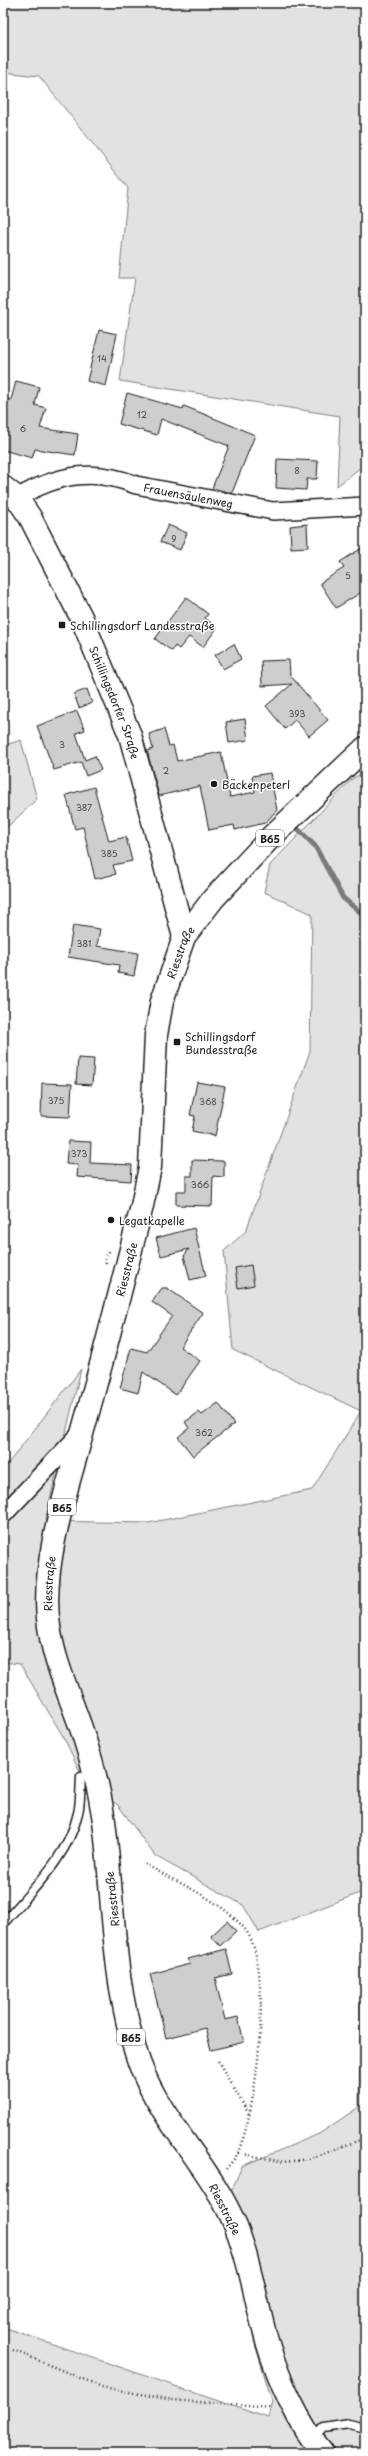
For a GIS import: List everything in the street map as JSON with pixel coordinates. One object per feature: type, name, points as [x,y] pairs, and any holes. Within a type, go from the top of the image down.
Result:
[{"type":"main road","name":"Schillingsdorfer Straße","points":[[10,493],[30,517],[82,619],[130,735],[184,937]]},
{"type":"main road","name":"Riesstraße","points":[[318,2447],[294,2410],[267,2343],[246,2256],[236,2225],[212,2183],[154,2095],[141,2065],[127,2025],[120,1984],[104,1821],[94,1772],[53,1648],[48,1616],[48,1585],[55,1537],[142,1206],[150,1160],[156,1035],[162,1001],[184,937],[213,899],[271,837],[361,755]]},
{"type":"street","name":"Frauensäulenweg","points":[[10,493],[38,486],[69,475],[121,479],[136,485],[273,511],[365,506]]},
{"type":"street","points":[[3,1515],[83,1430]]},
{"type":"lane","points":[[3,1924],[52,1867],[65,1847],[79,1811],[81,1776],[94,1772]]},
{"type":"lane","points":[[318,2447],[324,2428],[349,2424],[365,2428]]},
{"type":"path","points":[[107,1266],[105,1259],[111,1246]]},
{"type":"path","points":[[145,1864],[214,1903],[245,1928],[253,1942],[261,2015],[256,2086],[250,2117],[238,2153],[212,2183]]},
{"type":"path","points":[[218,2060],[250,2117]]},
{"type":"path","points":[[238,2153],[284,2162],[309,2159],[365,2138]]},
{"type":"path","points":[[14,2350],[102,2388],[173,2400],[294,2410]]},
{"type":"shaded area","points":[[3,3],[365,3],[365,464],[337,486],[340,416],[120,381],[135,278],[119,278],[128,188],[39,76],[3,72]]},
{"type":"shaded area","points":[[21,740],[37,799],[3,831],[3,746]]},
{"type":"shaded area","points":[[365,772],[365,1891],[259,1932],[243,1905],[155,1856],[118,1805],[86,1784],[64,1738],[20,1664],[3,1662],[3,1470],[81,1369],[45,1521],[148,1523],[312,1490],[361,1411],[233,1350],[224,1251],[246,1231],[310,1051],[312,914],[264,892],[270,865],[353,778]]},
{"type":"shaded area","points":[[365,1952],[365,2453],[3,2453],[3,2327],[268,2418],[272,2401],[254,2341],[244,2280],[221,2216],[242,2166],[319,2134],[359,2107],[361,1964]]},
{"type":"building","points":[[99,330],[117,334],[106,386],[87,381]]},
{"type":"building","points":[[16,381],[39,387],[35,405],[46,408],[40,428],[78,434],[75,455],[35,449],[32,458],[3,450],[3,437],[8,418],[3,417],[3,408],[5,398],[11,400]]},
{"type":"building","points":[[127,393],[183,409],[184,406],[255,435],[232,493],[212,488],[229,446],[161,419],[157,435],[119,424]]},
{"type":"building","points":[[277,459],[318,461],[317,479],[307,479],[306,490],[276,488]]},
{"type":"building","points":[[307,524],[308,547],[291,548],[290,526]]},
{"type":"building","points":[[168,525],[187,533],[180,550],[160,542]]},
{"type":"building","points":[[365,546],[365,590],[336,608],[320,583],[344,568],[340,562]]},
{"type":"building","points":[[186,597],[208,614],[205,618],[217,628],[203,647],[189,637],[179,649],[175,646],[172,651],[155,639]]},
{"type":"building","points":[[234,644],[241,659],[223,669],[215,655]]},
{"type":"building","points":[[289,660],[290,675],[328,720],[309,736],[295,720],[285,729],[266,706],[292,684],[262,686],[261,661]]},
{"type":"building","points":[[87,689],[92,703],[79,708],[74,694]]},
{"type":"building","points":[[77,711],[85,730],[76,733],[85,760],[95,756],[101,770],[86,776],[81,762],[54,770],[37,726]]},
{"type":"building","points":[[245,719],[248,740],[229,743],[226,722]]},
{"type":"building","name":"Bäckenpeterl","points":[[164,729],[169,746],[173,745],[177,761],[221,752],[230,797],[255,792],[252,776],[270,773],[277,810],[265,823],[235,830],[234,825],[209,830],[200,786],[159,796],[147,751],[153,749],[149,734]]},
{"type":"building","points":[[94,787],[109,841],[126,837],[132,861],[113,865],[116,874],[95,879],[83,827],[75,829],[66,795]]},
{"type":"building","points":[[73,925],[100,929],[97,946],[138,953],[134,976],[118,973],[119,965],[68,957]]},
{"type":"building","points":[[78,1058],[94,1059],[92,1085],[76,1084]]},
{"type":"building","points":[[197,1082],[225,1087],[215,1136],[192,1131],[195,1116],[190,1115]]},
{"type":"building","points":[[42,1083],[72,1084],[70,1117],[41,1116]]},
{"type":"building","points":[[68,1141],[91,1142],[90,1163],[132,1165],[131,1181],[77,1177],[78,1165],[66,1164]]},
{"type":"building","points":[[192,1160],[224,1161],[224,1177],[213,1176],[212,1206],[176,1205],[176,1191],[186,1191],[186,1176],[192,1176]]},
{"type":"building","points":[[194,1228],[206,1276],[190,1280],[184,1256],[189,1249],[161,1256],[156,1238]]},
{"type":"building","points":[[251,1265],[254,1285],[238,1288],[235,1268]]},
{"type":"building","points":[[162,1288],[167,1288],[203,1313],[180,1347],[200,1361],[176,1395],[143,1372],[138,1393],[120,1388],[131,1348],[147,1352],[172,1316],[152,1302]]},
{"type":"building","points":[[218,1403],[234,1424],[193,1456],[178,1437],[189,1428],[185,1422],[199,1412],[202,1415]]},
{"type":"building","points":[[227,1921],[236,1931],[220,1946],[211,1936]]},
{"type":"building","points":[[226,1949],[232,1974],[215,1978],[225,2020],[238,2017],[244,2042],[211,2050],[205,2028],[166,2038],[150,1974],[190,1964],[188,1959]]},
{"type":"waterway","points":[[297,828],[315,846],[343,898],[365,916]]},
{"type":"place","name":"Schillingsdorf Landesstraße","points":[[62,625]]},
{"type":"place","name":"Bäckenpeterl","points":[[214,784]]},
{"type":"place","name":"Schillingsdorf Bundesstraße","points":[[177,1042]]},
{"type":"place","name":"Legatkapelle","points":[[111,1220]]}]
